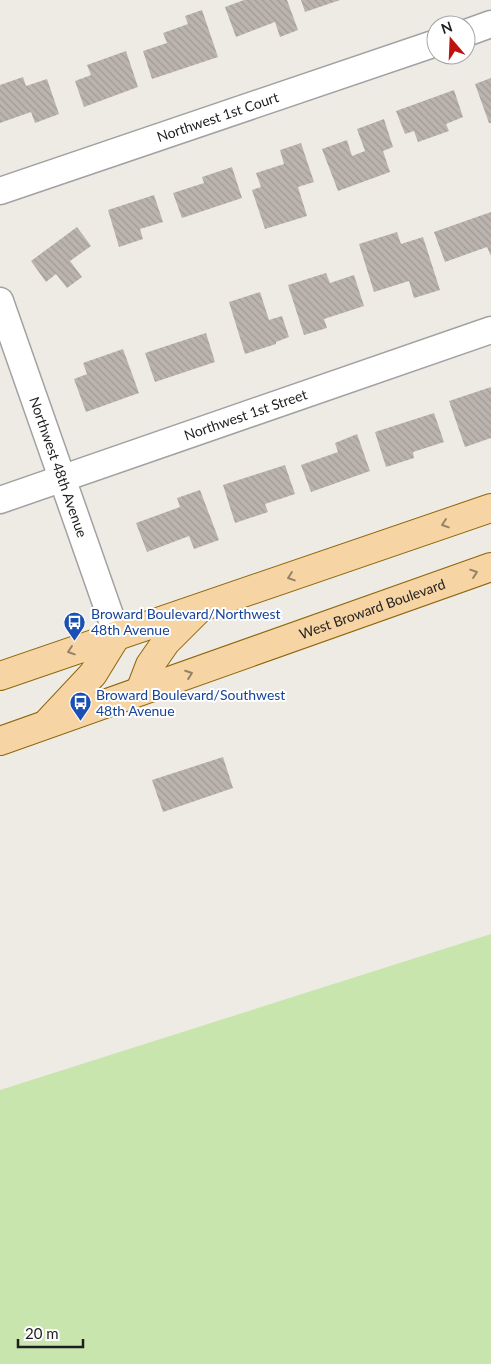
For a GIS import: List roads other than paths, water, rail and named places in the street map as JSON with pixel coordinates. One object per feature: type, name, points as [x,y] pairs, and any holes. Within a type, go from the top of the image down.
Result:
[{"type":"main road","points":[[0,676],[491,508]]},
{"type":"main road","name":"West Broward Boulevard","points":[[0,741],[491,567]]},
{"type":"main road","points":[[140,691],[150,665],[166,642],[200,609]]},
{"type":"main road","points":[[44,725],[93,674],[117,635]]},
{"type":"street","points":[[476,29],[491,24]]},
{"type":"street","name":"Northwest 1st Court","points":[[0,191],[426,46]]},
{"type":"street","name":"Northwest 48th Avenue","points":[[0,300],[117,635]]},
{"type":"street","name":"Northwest 1st Street","points":[[0,500],[491,330]]},
{"type":"place","name":"Broward Boulevard/Northwest 48th Avenue","points":[[75,641]]},
{"type":"place","name":"Broward Boulevard/Southwest 48th Avenue","points":[[80,722]]}]
